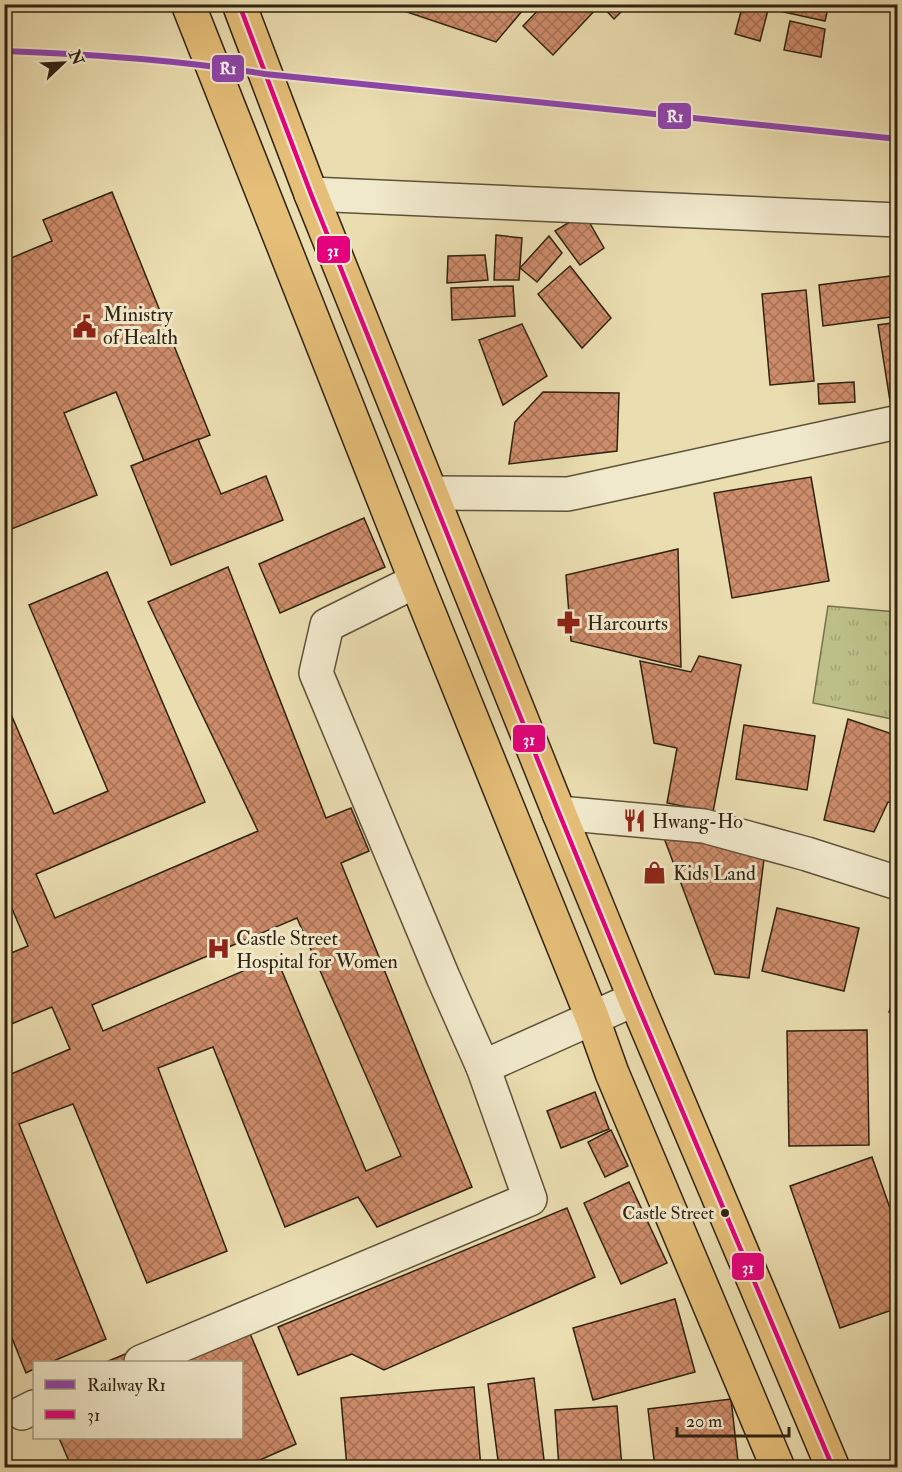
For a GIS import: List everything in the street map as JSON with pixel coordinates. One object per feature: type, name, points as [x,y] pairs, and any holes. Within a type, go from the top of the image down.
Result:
[{"type":"highway","points":[[188,4],[416,581],[592,1017],[612,1073],[778,1467]]},
{"type":"highway","points":[[239,4],[311,194],[634,999],[833,1467]]},
{"type":"street","points":[[311,194],[897,220]]},
{"type":"street","points":[[431,493],[568,494],[897,422]]},
{"type":"street","points":[[143,1361],[530,1199],[483,1067],[316,673],[327,625],[416,581]]},
{"type":"street","points":[[559,813],[704,826],[807,854],[897,883]]},
{"type":"street","points":[[483,1067],[634,999]]},
{"type":"green space","points":[[828,606],[897,612],[897,720],[813,703]]},
{"type":"building","points":[[402,4],[528,4],[496,42],[401,10]]},
{"type":"building","points":[[544,4],[593,4],[597,8],[553,55],[523,26]]},
{"type":"building","points":[[600,4],[629,4],[614,19]]},
{"type":"building","points":[[743,4],[768,10],[760,41],[735,34]]},
{"type":"building","points":[[782,4],[829,4],[825,21],[779,11]]},
{"type":"building","points":[[790,21],[825,29],[821,57],[784,50]]},
{"type":"building","name":"Ministry of Health","points":[[112,192],[210,435],[144,461],[116,392],[64,413],[97,495],[4,532],[4,261],[52,241],[43,220]]},
{"type":"building","points":[[584,213],[604,248],[580,265],[555,231]]},
{"type":"building","points":[[496,235],[522,238],[519,280],[494,280]]},
{"type":"building","points":[[549,236],[562,253],[537,282],[520,268]]},
{"type":"building","points":[[485,255],[488,280],[447,283],[448,256]]},
{"type":"building","points":[[570,266],[611,318],[582,348],[538,294]]},
{"type":"building","points":[[898,275],[898,316],[823,326],[819,285]]},
{"type":"building","points":[[513,286],[515,316],[452,320],[451,288]]},
{"type":"building","points":[[806,290],[814,381],[770,385],[762,294]]},
{"type":"building","points":[[898,322],[898,400],[890,401],[878,325]]},
{"type":"building","points":[[522,324],[547,376],[503,405],[479,340]]},
{"type":"building","points":[[854,382],[855,402],[819,404],[818,384]]},
{"type":"building","points":[[543,392],[619,393],[617,451],[509,464],[515,422]]},
{"type":"building","points":[[198,439],[221,494],[266,476],[283,520],[171,565],[131,466]]},
{"type":"building","points":[[811,477],[829,581],[732,598],[714,493]]},
{"type":"building","points":[[364,518],[385,567],[280,613],[259,564]]},
{"type":"building","points":[[678,549],[681,667],[571,641],[566,575]]},
{"type":"building","points":[[228,567],[326,818],[351,808],[369,851],[341,863],[472,1187],[377,1227],[358,1197],[285,1227],[213,1047],[158,1068],[227,1251],[147,1283],[73,1104],[19,1124],[106,1339],[53,1361],[33,1361],[33,1370],[26,1373],[4,1318],[4,1077],[70,1049],[52,1007],[4,1027],[4,956],[28,946],[4,890],[4,698],[54,814],[108,791],[29,605],[107,572],[205,802],[36,874],[55,918],[258,831],[148,602]],"holes":[[[297,918],[401,1156],[366,1171],[276,957],[103,1031],[92,1005]]]},
{"type":"building","points":[[699,656],[741,665],[713,812],[667,803],[677,748],[654,743],[640,661],[691,672]]},
{"type":"building","points":[[848,719],[898,736],[898,804],[888,802],[874,832],[824,820]]},
{"type":"building","points":[[744,725],[815,736],[807,790],[736,779]]},
{"type":"building","points":[[664,838],[765,851],[749,978],[715,974]]},
{"type":"building","points":[[777,908],[859,928],[844,991],[762,971]]},
{"type":"building","points":[[898,987],[898,1015],[889,1012]]},
{"type":"building","points":[[867,1030],[869,1145],[789,1146],[787,1031]]},
{"type":"building","points":[[595,1092],[609,1129],[561,1148],[547,1111]]},
{"type":"building","points":[[611,1130],[628,1166],[605,1177],[588,1142]]},
{"type":"building","points":[[872,1157],[898,1231],[898,1308],[840,1328],[790,1186]]},
{"type":"building","points":[[629,1182],[667,1263],[621,1284],[584,1203]]},
{"type":"building","points":[[567,1208],[595,1277],[384,1370],[352,1354],[298,1375],[278,1327]]},
{"type":"building","points":[[675,1299],[695,1372],[593,1400],[573,1328]]},
{"type":"building","points":[[239,1307],[296,1444],[244,1467],[72,1468],[59,1439],[243,1439],[243,1361],[108,1361]]},
{"type":"building","points":[[534,1378],[545,1468],[499,1468],[488,1384]]},
{"type":"building","points":[[474,1387],[481,1468],[347,1468],[341,1398]]},
{"type":"building","points":[[731,1399],[738,1461],[682,1468],[655,1468],[648,1409]]},
{"type":"building","points":[[617,1406],[622,1468],[559,1468],[555,1410]]},
{"type":"rail line","name":"R1","points":[[4,51],[168,61],[265,74],[898,139]]},
{"type":"transit line","name":"31","points":[[239,4],[311,194],[559,813],[833,1468]]},
{"type":"place","name":"Ministry of Health","points":[[85,326]]},
{"type":"place","name":"Harcourts","points":[[569,623]]},
{"type":"place","name":"Hwang-Ho","points":[[634,821]]},
{"type":"place","name":"Kids Land","points":[[655,873]]},
{"type":"place","name":"Castle Street Hospital for Women","points":[[218,949]]},
{"type":"place","name":"Castle Street","points":[[725,1213]]}]
